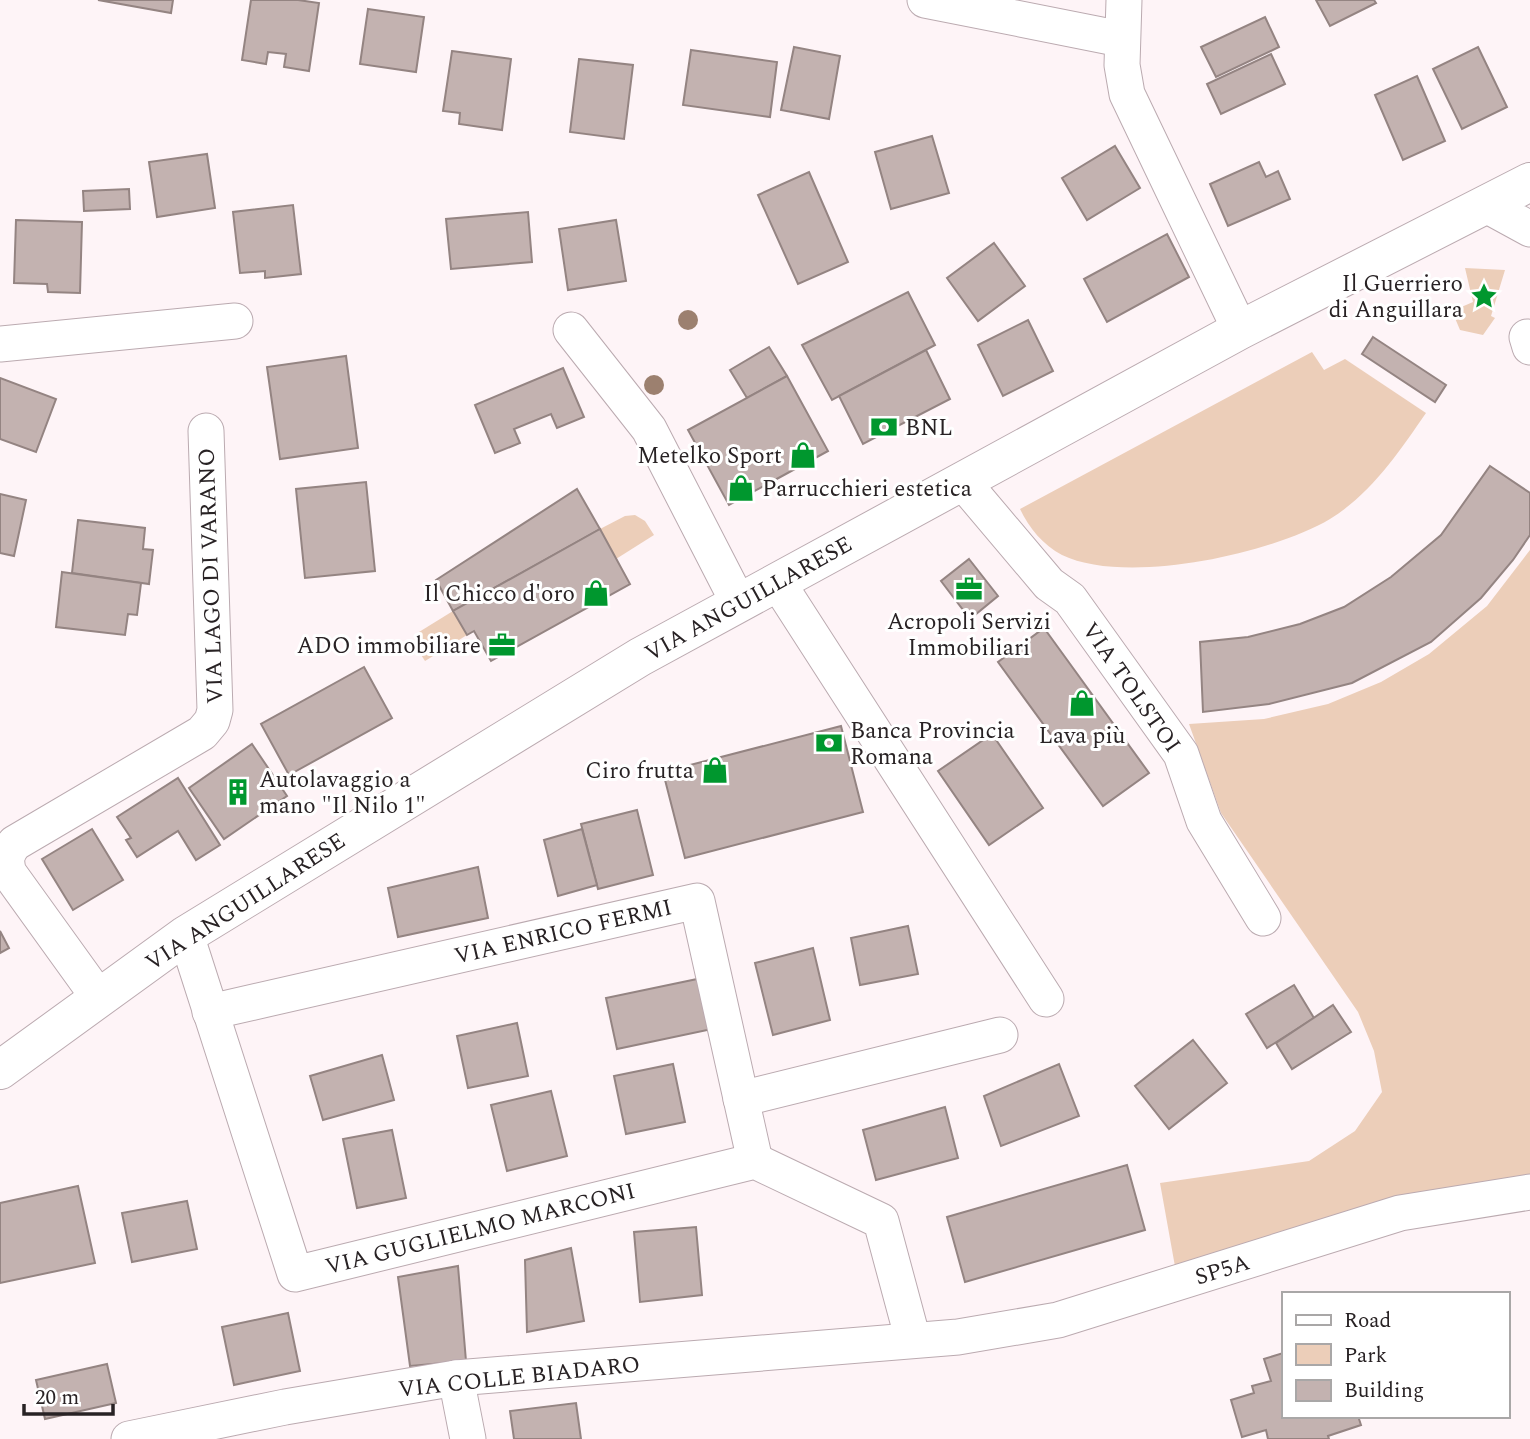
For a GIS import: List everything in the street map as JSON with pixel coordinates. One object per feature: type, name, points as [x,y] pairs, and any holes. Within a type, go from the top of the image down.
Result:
[{"type":"main road","name":"VIA ANGUILLARESE","points":[[0,1070],[186,935],[634,660],[1240,330],[1530,182]]},
{"type":"street","points":[[925,0],[1121,39]]},
{"type":"street","points":[[1124,0],[1121,39],[1127,94],[1240,330]]},
{"type":"street","points":[[1486,205],[1530,229]]},
{"type":"street","points":[[0,344],[235,321]]},
{"type":"street","points":[[570,330],[649,429],[738,602]]},
{"type":"street","name":"VIA LAGO DI VARANO","points":[[99,998],[9,873],[6,864],[8,850],[15,843],[202,733],[212,722],[215,710],[206,431]]},
{"type":"street","name":"VIA TOLSTOI","points":[[962,481],[1049,584],[1070,599],[1181,754],[1204,821],[1263,918]]},
{"type":"street","points":[[778,583],[1046,999]]},
{"type":"street","name":"VIA ENRICO FERMI","points":[[210,1012],[697,901],[755,1161]]},
{"type":"street","name":"VIA GUGLIELMO MARCONI","points":[[186,935],[295,1274],[755,1161]]},
{"type":"street","points":[[741,1098],[1000,1035]]},
{"type":"street","points":[[755,1161],[881,1221],[914,1340]]},
{"type":"street","name":"SP5A","points":[[914,1340],[958,1337],[1058,1320],[1400,1213],[1530,1192]]},
{"type":"street","name":"VIA COLLE BIADARO","points":[[129,1439],[285,1407],[456,1378],[914,1340]]},
{"type":"street","points":[[456,1378],[468,1439]]},
{"type":"green space","points":[[1465,268],[1505,270],[1491,316],[1495,318],[1483,335],[1460,330],[1452,311],[1473,302]]},
{"type":"green space","points":[[1312,352],[1324,370],[1345,359],[1426,413],[1371,485],[1330,519],[1272,544],[1236,554],[1198,562],[1123,567],[1089,564],[1062,555],[1032,529],[1020,509]]},
{"type":"green space","points":[[635,515],[645,521],[654,535],[616,559],[600,529],[625,516]]},
{"type":"green space","points":[[1530,550],[1530,1181],[1176,1272],[1160,1183],[1309,1161],[1355,1131],[1382,1092],[1374,1051],[1358,1012],[1221,813],[1189,724],[1264,719],[1328,704],[1381,682],[1429,654],[1487,606]]},
{"type":"green space","points":[[453,611],[467,635],[425,661],[416,647],[419,632]]},
{"type":"building","points":[[98,0],[173,0],[171,13]]},
{"type":"building","points":[[251,0],[319,3],[309,71],[284,67],[286,54],[268,52],[266,64],[242,60]]},
{"type":"building","points":[[1316,0],[1374,0],[1376,3],[1330,26]]},
{"type":"building","points":[[368,9],[424,17],[416,72],[360,64]]},
{"type":"building","points":[[1265,17],[1279,47],[1216,77],[1201,47]]},
{"type":"building","points":[[794,47],[840,56],[829,119],[781,110]]},
{"type":"building","points":[[1478,47],[1507,107],[1462,129],[1433,69]]},
{"type":"building","points":[[691,50],[777,62],[770,117],[683,105]]},
{"type":"building","points":[[452,51],[511,59],[502,130],[459,124],[460,113],[443,111]]},
{"type":"building","points":[[1271,54],[1285,84],[1221,114],[1207,84]]},
{"type":"building","points":[[579,59],[633,65],[624,139],[570,132]]},
{"type":"building","points":[[1417,76],[1445,141],[1403,160],[1375,95]]},
{"type":"building","points":[[932,136],[949,193],[891,209],[875,152]]},
{"type":"building","points":[[1115,146],[1140,188],[1087,220],[1062,178]]},
{"type":"building","points":[[207,154],[215,208],[157,217],[149,162]]},
{"type":"building","points":[[1259,162],[1266,177],[1278,171],[1290,199],[1228,226],[1210,184]]},
{"type":"building","points":[[809,172],[848,262],[798,284],[758,195]]},
{"type":"building","points":[[129,189],[130,209],[84,211],[83,191]]},
{"type":"building","points":[[293,205],[301,274],[265,278],[265,271],[240,273],[233,212]]},
{"type":"building","points":[[528,212],[532,262],[451,269],[446,219]]},
{"type":"building","points":[[16,220],[82,222],[80,293],[48,292],[47,284],[14,283]]},
{"type":"building","points":[[616,220],[626,281],[568,290],[559,229]]},
{"type":"building","points":[[1167,234],[1189,277],[1107,322],[1084,279]]},
{"type":"building","points":[[994,243],[1025,286],[978,321],[947,278]]},
{"type":"building","points":[[908,292],[935,345],[832,400],[802,345]]},
{"type":"building","points":[[1028,320],[1053,371],[1003,396],[978,345]]},
{"type":"building","points":[[1373,337],[1446,385],[1435,402],[1362,354]]},
{"type":"building","points":[[769,347],[787,376],[747,398],[730,370]]},
{"type":"building","points":[[926,350],[950,399],[863,444],[839,396]]},
{"type":"building","points":[[346,356],[358,448],[280,459],[267,367]]},
{"type":"building","points":[[563,368],[584,417],[557,428],[551,414],[514,429],[520,443],[495,453],[475,405]]},
{"type":"building","points":[[787,376],[828,451],[729,505],[688,430]]},
{"type":"building","points":[[0,378],[56,399],[36,452],[0,439]]},
{"type":"building","points":[[1490,466],[1530,493],[1530,535],[1481,598],[1431,642],[1352,683],[1269,704],[1203,712],[1200,642],[1248,637],[1300,624],[1344,607],[1391,577],[1441,535]]},
{"type":"building","points":[[366,482],[375,571],[305,578],[296,489]]},
{"type":"building","points":[[577,489],[600,529],[453,611],[436,580]]},
{"type":"building","points":[[0,494],[26,500],[14,556],[0,553]]},
{"type":"building","points":[[78,520],[145,528],[143,549],[153,550],[149,584],[72,573]]},
{"type":"building","points":[[600,529],[630,584],[491,661],[474,631],[467,635],[453,611]]},
{"type":"building","name":"Acropoli Servizi Immobiliari","points":[[969,559],[998,596],[970,619],[941,581]]},
{"type":"building","points":[[62,572],[141,583],[137,615],[128,614],[125,635],[56,627]]},
{"type":"building","points":[[1044,628],[1149,773],[1103,806],[998,662]]},
{"type":"building","points":[[364,667],[392,718],[289,775],[261,724]]},
{"type":"building","points":[[841,726],[863,812],[685,858],[663,772]]},
{"type":"building","points":[[992,734],[1043,808],[989,845],[938,771]]},
{"type":"building","name":"Autolavaggio a mano \"Il Nilo 1\"","points":[[252,744],[287,796],[224,839],[189,788]]},
{"type":"building","points":[[178,778],[220,845],[196,860],[178,831],[137,857],[126,840],[131,838],[117,817]]},
{"type":"building","points":[[637,810],[653,875],[598,889],[581,824]]},
{"type":"building","points":[[92,829],[123,880],[73,910],[42,859]]},
{"type":"building","points":[[582,829],[597,885],[558,896],[544,840]]},
{"type":"building","points":[[478,867],[488,918],[398,937],[388,888]]},
{"type":"building","points":[[908,926],[918,974],[860,985],[851,938]]},
{"type":"building","points":[[0,931],[9,948],[0,953]]},
{"type":"building","points":[[813,948],[830,1020],[773,1035],[755,963]]},
{"type":"building","points":[[702,978],[712,1029],[617,1049],[606,998]]},
{"type":"building","points":[[1294,985],[1314,1018],[1267,1048],[1246,1014]]},
{"type":"building","points":[[1333,1005],[1351,1032],[1292,1069],[1276,1043]]},
{"type":"building","points":[[517,1023],[528,1076],[468,1088],[457,1036]]},
{"type":"building","points":[[1193,1040],[1227,1083],[1169,1129],[1135,1086]]},
{"type":"building","points":[[382,1055],[394,1100],[323,1120],[310,1076]]},
{"type":"building","points":[[673,1064],[685,1122],[626,1134],[614,1076]]},
{"type":"building","points":[[1059,1064],[1079,1116],[1001,1146],[984,1096]]},
{"type":"building","points":[[551,1091],[567,1156],[507,1171],[491,1105]]},
{"type":"building","points":[[945,1107],[958,1158],[876,1180],[863,1130]]},
{"type":"building","points":[[392,1130],[406,1198],[357,1208],[343,1139]]},
{"type":"building","points":[[1127,1165],[1145,1230],[965,1282],[947,1217]]},
{"type":"building","points":[[78,1186],[95,1263],[0,1283],[0,1203]]},
{"type":"building","points":[[187,1201],[197,1249],[132,1262],[122,1213]]},
{"type":"building","points":[[696,1227],[702,1295],[640,1302],[634,1232]]},
{"type":"building","points":[[571,1248],[584,1321],[527,1332],[525,1260]]},
{"type":"building","points":[[458,1266],[466,1361],[410,1366],[398,1277]]},
{"type":"building","points":[[288,1313],[300,1371],[234,1385],[222,1327]]},
{"type":"building","points":[[1282,1353],[1282,1418],[1359,1418],[1361,1425],[1328,1436],[1329,1439],[1268,1439],[1266,1430],[1242,1437],[1231,1400],[1254,1393],[1252,1386],[1271,1381],[1264,1359]]},
{"type":"building","points":[[107,1364],[116,1403],[45,1419],[36,1380]]},
{"type":"building","points":[[576,1403],[581,1439],[514,1439],[510,1411]]},
{"type":"place","name":"Il Guerriero di Anguillara","points":[[1484,296]]},
{"type":"place","name":"BNL","points":[[884,427]]},
{"type":"place","name":"Metelko Sport","points":[[803,455]]},
{"type":"place","name":"Parrucchieri estetica","points":[[741,488]]},
{"type":"place","name":"Acropoli Servizi Immobiliari","points":[[969,589]]},
{"type":"place","name":"Il Chicco d'oro","points":[[596,593]]},
{"type":"place","name":"ADO immobiliare","points":[[502,645]]},
{"type":"place","name":"Lava più","points":[[1082,703]]},
{"type":"place","name":"Banca Provincia Romana","points":[[829,743]]},
{"type":"place","name":"Ciro frutta","points":[[715,770]]},
{"type":"place","name":"Autolavaggio a mano \"Il Nilo 1\"","points":[[238,792]]}]
